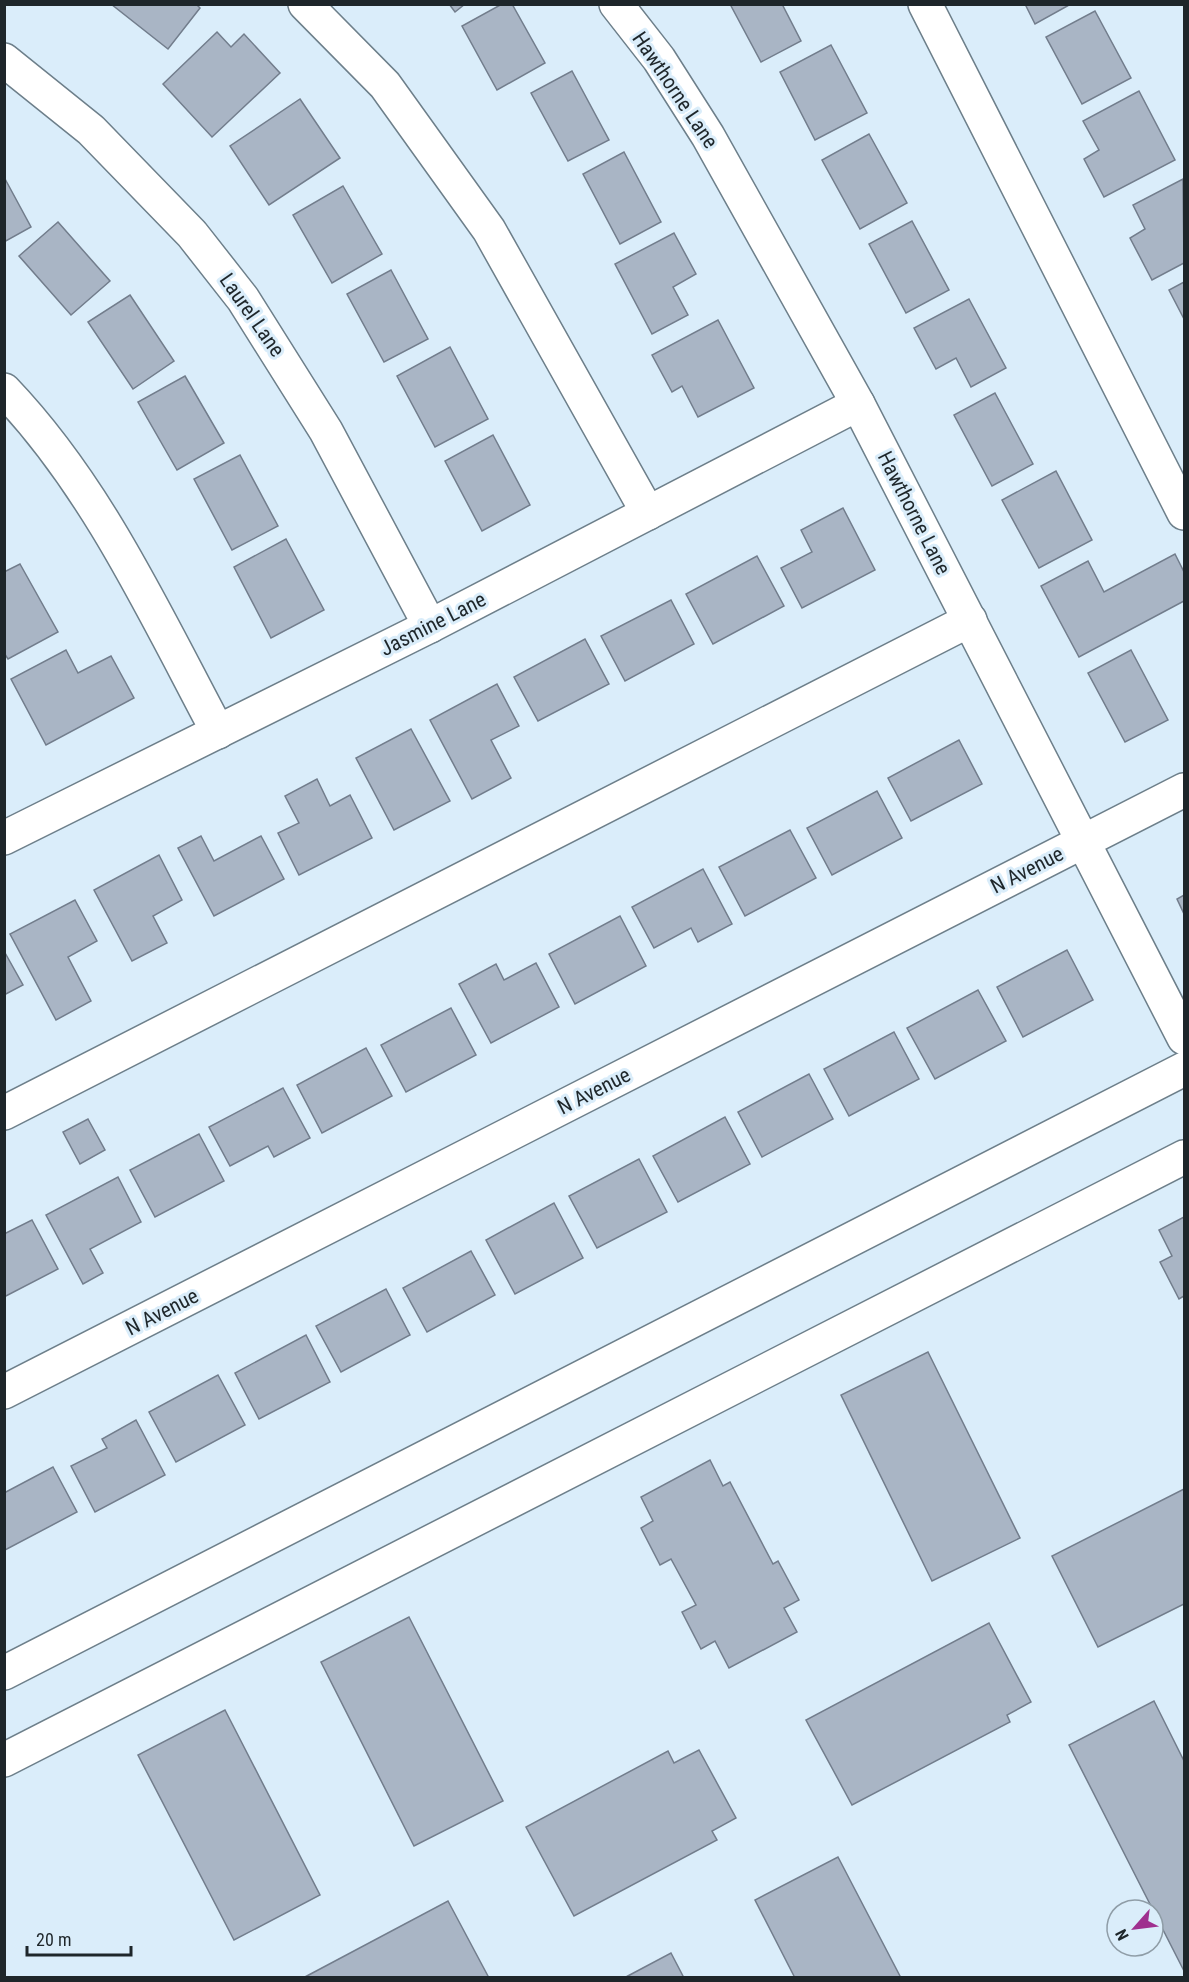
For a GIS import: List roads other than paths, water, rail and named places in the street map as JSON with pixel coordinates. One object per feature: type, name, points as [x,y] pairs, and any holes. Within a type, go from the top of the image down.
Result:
[{"type":"street","points":[[304,4],[385,85],[489,230],[648,513]]},
{"type":"street","name":"Hawthorne Lane","points":[[616,4],[659,59],[708,136],[858,404],[1185,1038]]},
{"type":"street","points":[[925,4],[1185,513]]},
{"type":"street","name":"Laurel Lane","points":[[4,60],[91,130],[192,234],[243,299],[326,431],[430,626]]},
{"type":"street","points":[[4,390],[61,457],[123,555],[218,732]]},
{"type":"street","name":"Jasmine Lane","points":[[4,838],[430,626],[858,404]]},
{"type":"street","points":[[4,1113],[970,620]]},
{"type":"street","name":"N Avenue","points":[[4,1392],[1185,790]]},
{"type":"street","points":[[4,1673],[1185,1069]]},
{"type":"street","points":[[4,1760],[1185,1157]]}]
